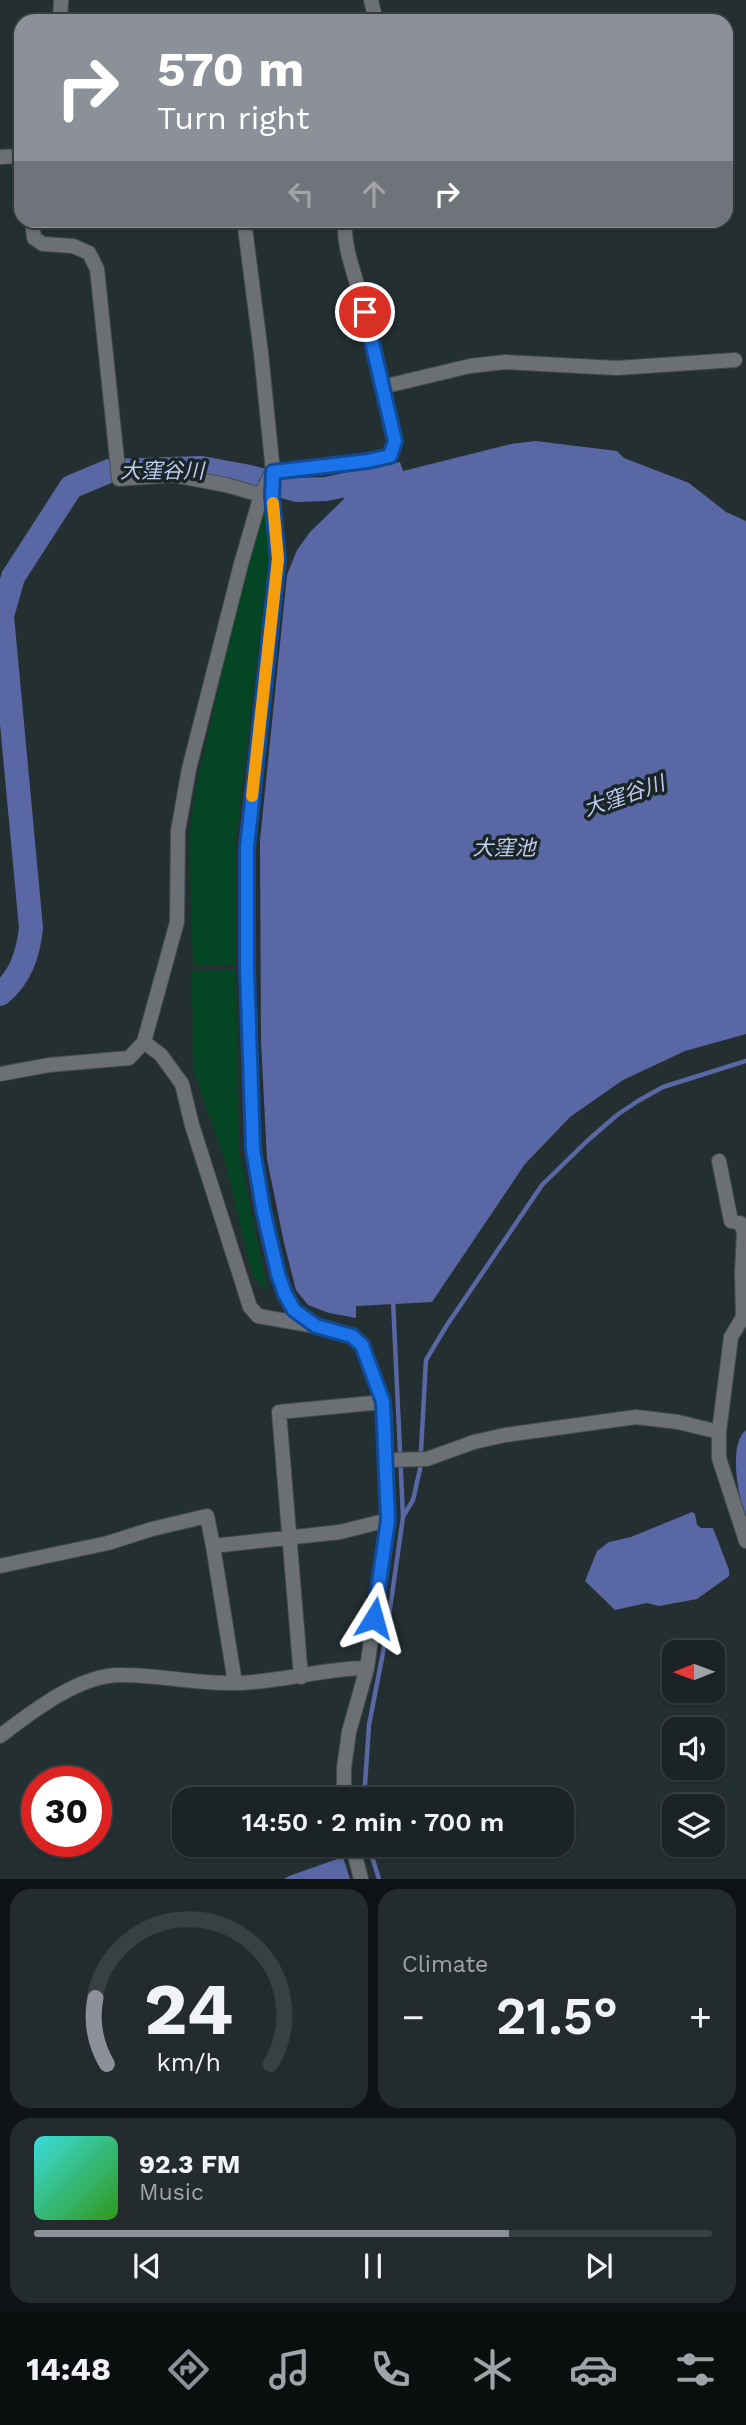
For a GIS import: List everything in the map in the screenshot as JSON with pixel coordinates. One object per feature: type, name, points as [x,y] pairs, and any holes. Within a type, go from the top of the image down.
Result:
[{"type":"street","points":[[33,228],[34,238],[43,244],[73,246],[89,253],[97,269],[119,479],[173,475],[226,485],[269,482],[390,456],[395,441],[348,253],[344,228]]},
{"type":"street","points":[[245,228],[261,353],[269,482],[278,559],[247,848],[247,968],[253,1149],[278,1274],[294,1310],[316,1326]]},
{"type":"street","points":[[383,387],[470,366],[505,362],[617,368],[735,360]]},
{"type":"street","points":[[0,1074],[49,1065],[129,1058],[144,1042],[177,922],[178,831],[189,769],[269,482]]},
{"type":"street","points":[[144,1042],[161,1055],[182,1084],[192,1125],[250,1307],[258,1316],[316,1326],[352,1336],[362,1345],[383,1402],[390,1460],[388,1520],[367,1668],[349,1732],[344,1787]]},
{"type":"street","points":[[719,1161],[731,1221],[740,1223],[744,1231],[744,1314],[731,1337],[719,1432],[719,1458],[746,1541]]},
{"type":"street","points":[[301,1677],[279,1412],[383,1402]]},
{"type":"street","points":[[390,1460],[419,1459],[505,1435],[636,1417],[678,1422],[719,1432]]},
{"type":"street","points":[[0,1566],[108,1543],[207,1516],[235,1683]]},
{"type":"street","points":[[213,1546],[340,1532],[388,1520]]},
{"type":"street","points":[[0,1736],[48,1702],[100,1677],[121,1674],[181,1681],[235,1683],[367,1668]]},
{"type":"street","points":[[356,1857],[362,1879]]},
{"type":"green space","points":[[266,501],[271,541],[236,840],[236,965],[193,966],[189,840],[195,791],[247,563]]},
{"type":"green space","points":[[236,970],[239,1152],[268,1291],[253,1277],[224,1158],[193,1069],[192,971]]},
{"type":"water","name":"大窪池","points":[[536,441],[617,451],[624,458],[689,483],[726,512],[746,521],[746,1034],[685,1051],[623,1080],[570,1117],[525,1164],[432,1302],[356,1306],[356,1318],[329,1313],[308,1305],[296,1290],[267,1159],[261,1041],[260,840],[287,575],[297,550],[310,532],[344,499],[339,477],[400,462],[403,471],[511,444]]},
{"type":"water","points":[[746,1430],[746,1515],[740,1496],[736,1458],[737,1447]]},
{"type":"water","points":[[692,1512],[697,1525],[701,1528],[713,1528],[729,1570],[729,1576],[697,1599],[659,1606],[647,1603],[615,1610],[585,1581],[597,1551],[609,1542],[631,1537]]},
{"type":"water","points":[[343,1857],[350,1879],[284,1879]]},
{"type":"waterway","name":"大窪谷川","points":[[0,994],[18,973],[28,947],[31,928],[2,616],[13,577],[71,487],[109,471],[201,468],[250,477],[297,490],[326,489],[368,480],[371,485]]},
{"type":"waterway","points":[[404,1515],[413,1500],[420,1469],[426,1360],[542,1185],[586,1142],[638,1101],[663,1087],[746,1061]]},
{"type":"waterway","points":[[365,1787],[369,1725],[386,1637],[403,1517],[393,1300]]},
{"type":"waterway","points":[[372,1857],[379,1879]]},
{"type":"slow traffic","points":[[252,796],[278,559],[273,503]]},
{"type":"route","points":[[365,312],[395,441],[390,456],[273,472],[272,476],[278,559],[249,825],[246,925],[253,1149],[278,1274],[294,1310],[316,1326],[352,1336],[362,1345],[383,1402],[388,1520],[374,1618]]}]
